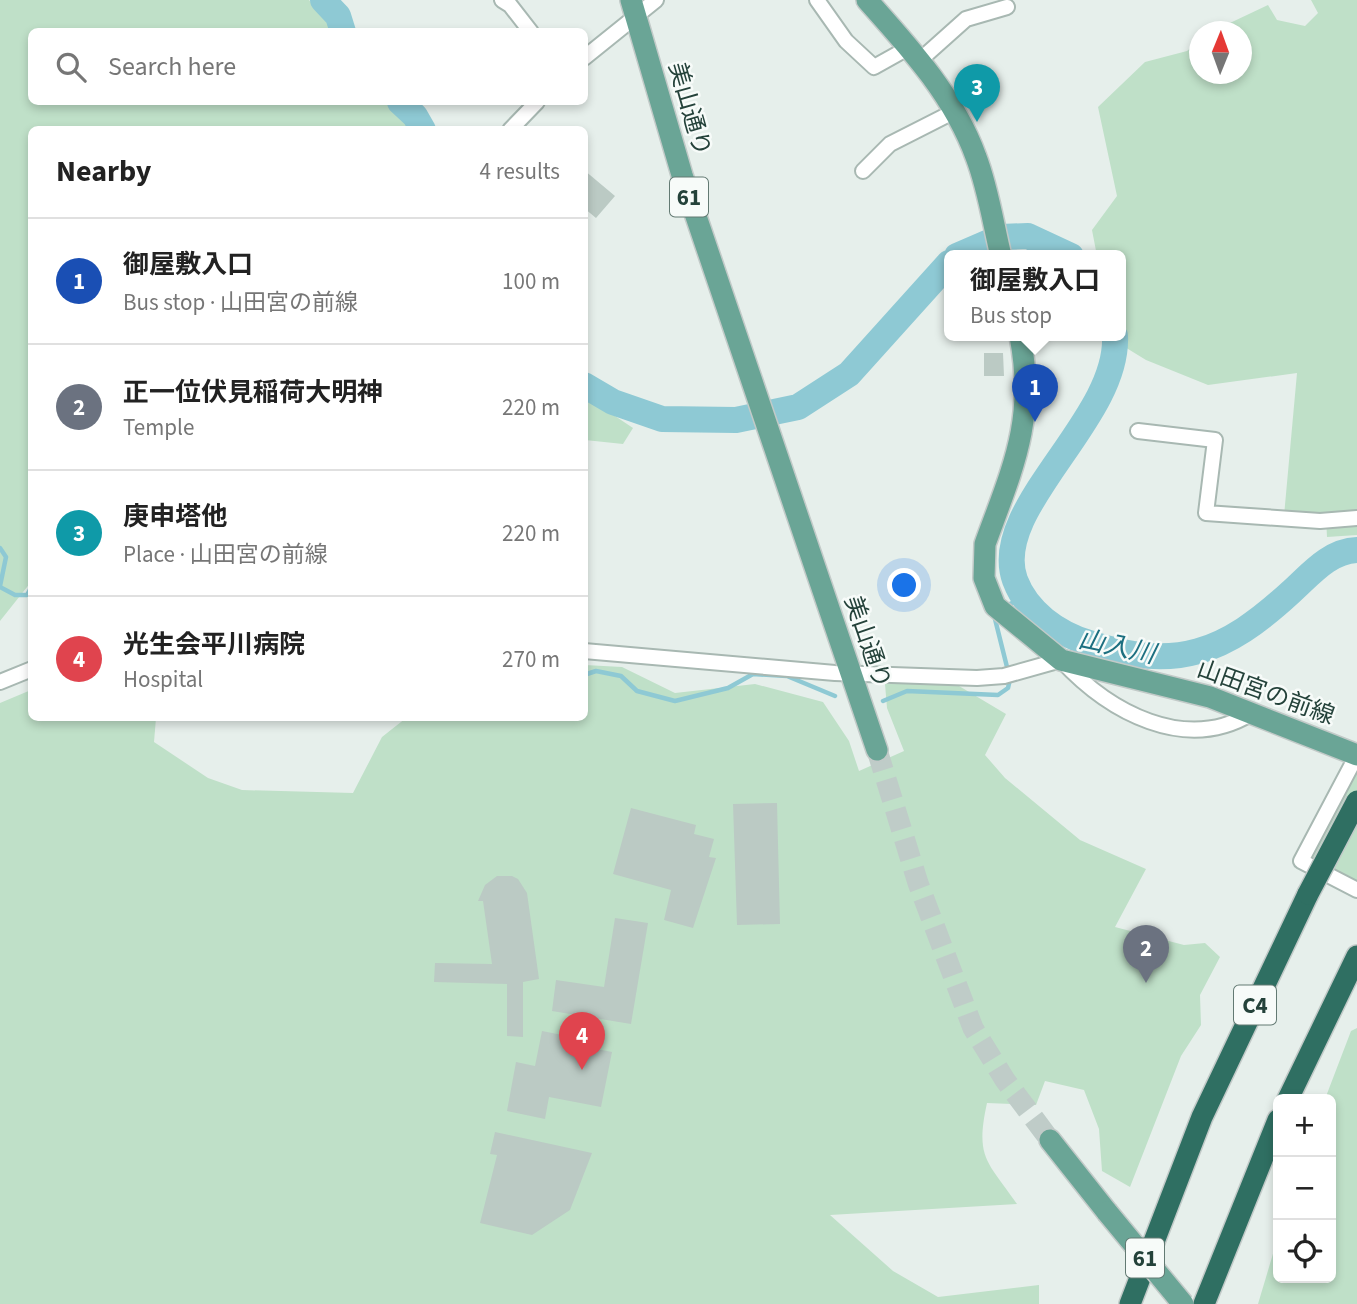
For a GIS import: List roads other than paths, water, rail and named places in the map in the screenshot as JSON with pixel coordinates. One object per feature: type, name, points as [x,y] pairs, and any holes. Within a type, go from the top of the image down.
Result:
[{"type":"highway","name":"C4","points":[[1130,1304],[1202,1116],[1308,894],[1357,802]]},
{"type":"highway","points":[[1290,1094],[1357,956]]},
{"type":"highway","points":[[1114,1304],[1175,1166],[1202,1116]]},
{"type":"highway","points":[[1206,1304],[1222,1255],[1273,1132]]},
{"type":"main road","points":[[875,4],[955,111],[977,160],[1000,250]]},
{"type":"main road","name":"美山通り","points":[[634,9],[682,176],[877,750]]},
{"type":"main road","name":"山田宮の前線","points":[[1021,341],[1026,375],[1023,435],[985,544],[983,561],[984,578],[1000,612],[1061,660],[1198,694],[1357,755]]},
{"type":"main road","name":"61","points":[[1050,1140],[1183,1304]]},
{"type":"street","points":[[502,0],[510,5],[528,28]]},
{"type":"street","points":[[588,54],[634,9],[656,0]]},
{"type":"street","points":[[817,0],[846,41],[874,67],[914,54],[966,19],[1001,9]]},
{"type":"street","points":[[514,126],[534,105]]},
{"type":"street","points":[[863,171],[890,144],[955,111]]},
{"type":"street","points":[[1138,431],[1215,440],[1206,513],[1320,521],[1357,518]]},
{"type":"street","points":[[588,652],[628,657],[850,673],[977,678],[1009,674],[1061,660],[1101,696],[1139,720],[1180,728],[1211,728],[1230,725],[1252,713]]},
{"type":"street","points":[[0,682],[28,671]]},
{"type":"street","points":[[1357,755],[1301,861],[1357,890]]},
{"type":"waterway","name":"山入川","points":[[323,0],[338,16],[342,28]]},
{"type":"waterway","name":"山入川","points":[[403,105],[421,126]]},
{"type":"waterway","name":"山入川","points":[[971,250],[1001,237],[1028,236],[1058,250]]},
{"type":"waterway","name":"山入川","points":[[588,387],[613,402],[662,419],[736,420],[798,407],[849,374],[944,269]]},
{"type":"waterway","name":"山入川","points":[[1114,341],[1111,368],[1097,399],[1036,493],[1020,523],[1012,552],[1015,580],[1020,591],[1044,620],[1077,639],[1120,652],[1174,656],[1198,651],[1221,643],[1244,630],[1329,559],[1347,551],[1357,550]]},
{"type":"waterway","points":[[0,548],[6,557],[0,586]]},
{"type":"waterway","points":[[0,587],[15,595],[28,593]]},
{"type":"waterway","points":[[1006,606],[1022,598]]},
{"type":"waterway","points":[[998,615],[995,619],[1008,671]]},
{"type":"waterway","points":[[588,674],[596,671],[621,676],[637,691],[675,701],[728,688],[753,674],[787,676],[835,696]]},
{"type":"waterway","points":[[883,701],[907,691],[998,695],[1008,688],[1010,679]]},
{"type":"tunnel","points":[[877,750],[918,883],[973,1028],[1005,1080],[1050,1140]]},
{"type":"place","name":"庚申塔他","points":[[977,122]]},
{"type":"place","name":"御屋敷入口","points":[[1035,422]]},
{"type":"place","name":"正一位伏見稲荷大明神","points":[[1146,983]]},
{"type":"place","name":"光生会平川病院","points":[[582,1070]]}]
